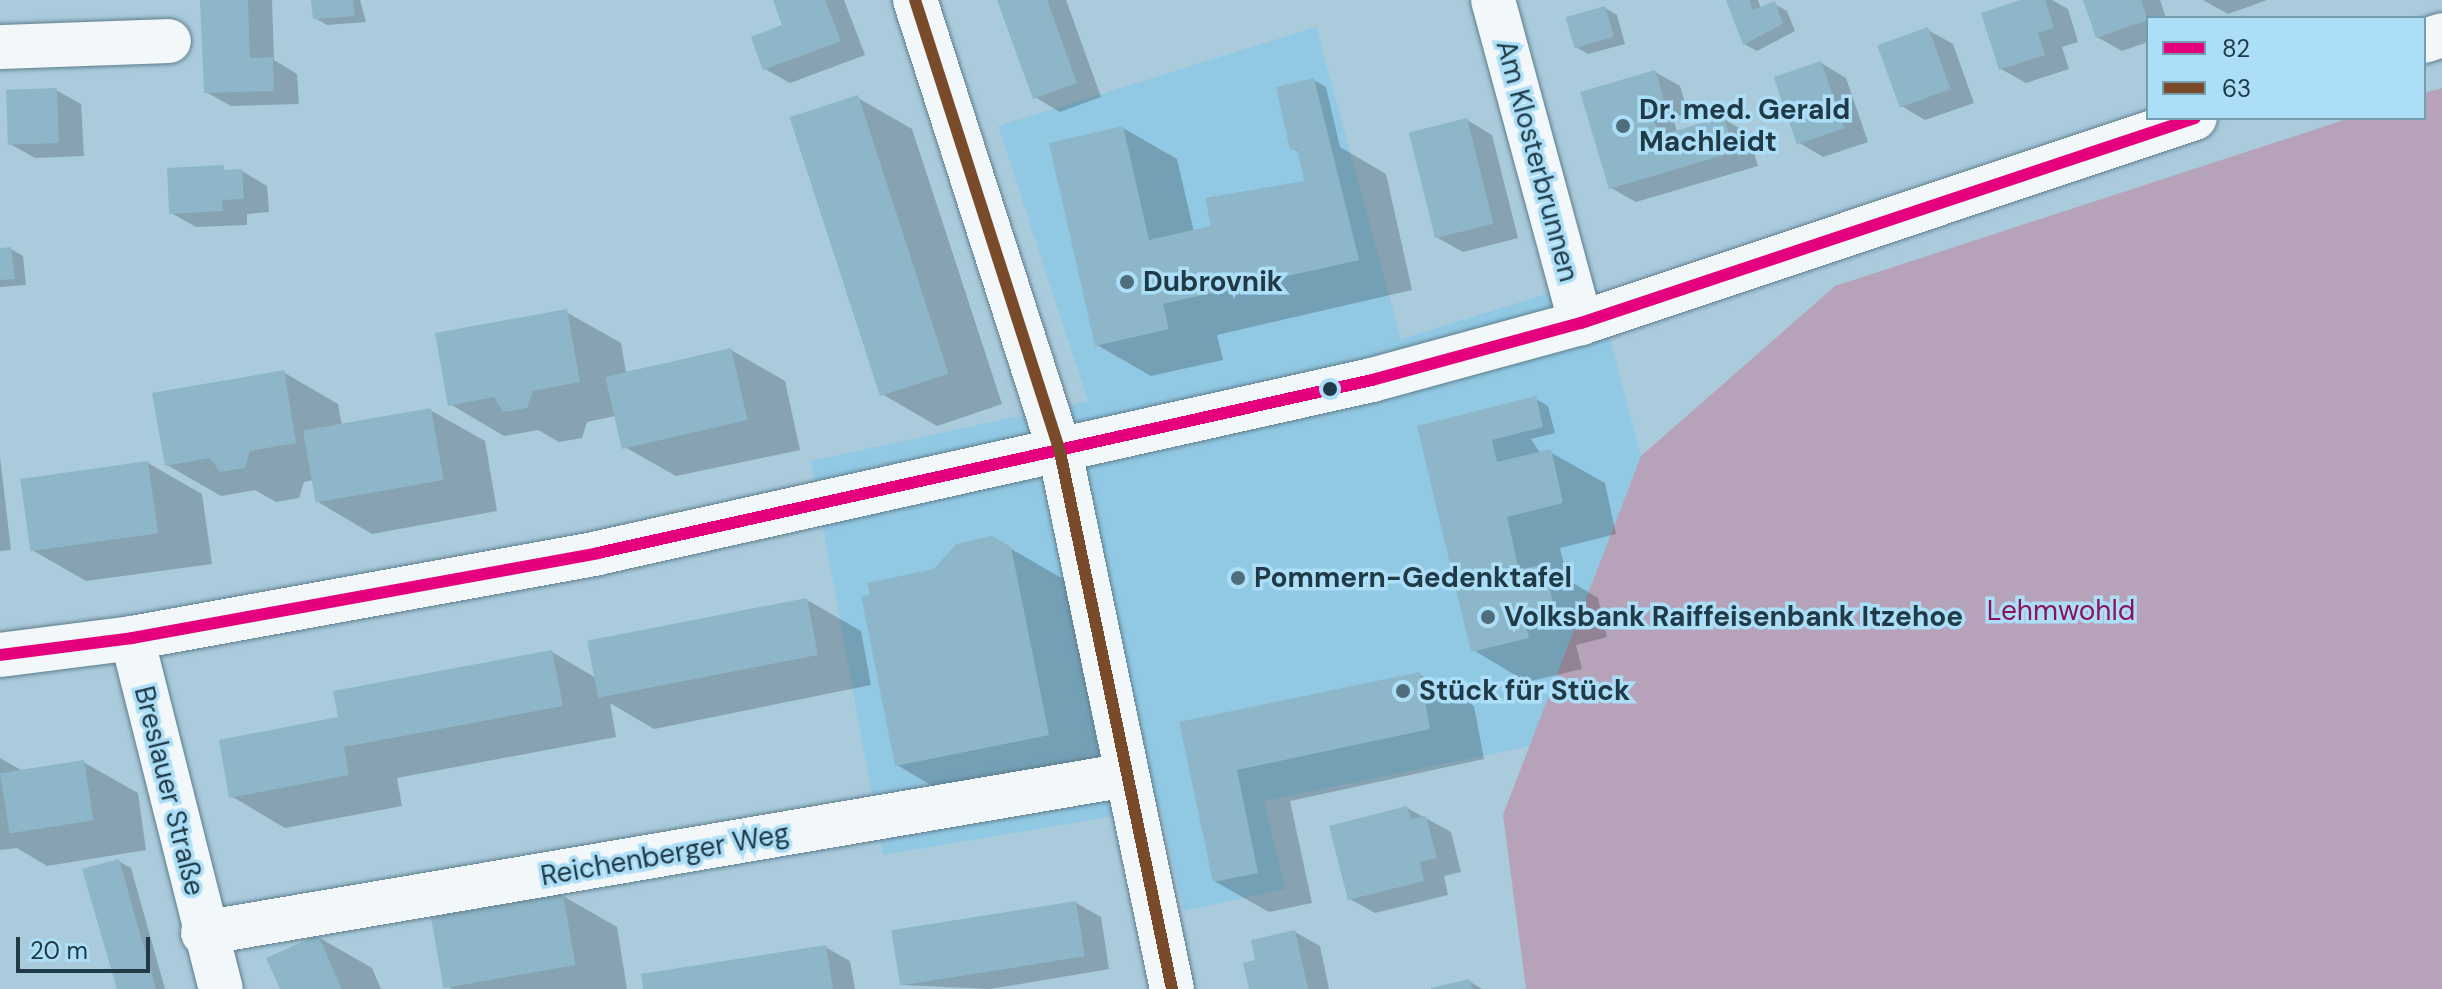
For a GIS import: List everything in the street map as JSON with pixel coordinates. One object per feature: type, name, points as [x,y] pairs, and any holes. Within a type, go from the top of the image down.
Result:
[{"type":"street","points":[[915,0],[1060,452],[1172,989]]},
{"type":"street","name":"Am Klosterbrunnen","points":[[1493,0],[1581,323]]},
{"type":"street","points":[[0,47],[169,41]]},
{"type":"street","points":[[0,655],[132,638],[598,553],[1372,380],[1581,323],[2189,120]]},
{"type":"street","name":"Breslauer Straße","points":[[132,638],[203,933],[221,989]]},
{"type":"street","name":"Reichenberger Weg","points":[[203,933],[1126,775]]},
{"type":"shaded area","points":[[1316,27],[1401,339],[1594,279],[1641,456],[1530,746],[1264,801],[1285,889],[1184,911],[1160,808],[883,855],[811,461],[1088,401],[998,126]]},
{"type":"green space","name":"Lehmwohld","points":[[2442,88],[2442,989],[1526,989],[1503,815],[1641,456],[1835,286],[2344,120],[2426,120],[2426,92]]},
{"type":"building","points":[[200,0],[248,0],[250,58],[273,57],[274,91],[204,93]]},
{"type":"building","points":[[311,0],[353,0],[355,16],[313,19]]},
{"type":"building","points":[[773,0],[825,0],[841,41],[763,70],[751,37],[782,25]]},
{"type":"building","points":[[997,0],[1047,0],[1077,83],[1033,99]]},
{"type":"building","points":[[1726,0],[1749,0],[1753,10],[1775,1],[1783,24],[1743,45]]},
{"type":"building","points":[[2020,0],[2045,0],[2054,28],[2038,33],[2045,55],[1999,70],[1981,13]]},
{"type":"building","points":[[2083,0],[2141,0],[2146,21],[2096,38]]},
{"type":"building","points":[[1605,6],[1614,37],[1574,48],[1566,17]]},
{"type":"building","points":[[1928,27],[1951,89],[1900,107],[1877,45]]},
{"type":"building","points":[[1821,61],[1844,128],[1797,144],[1774,77]]},
{"type":"building","name":"Dr. med. Gerald Machleidt","points":[[1655,70],[1664,99],[1649,104],[1659,136],[1724,116],[1734,152],[1609,189],[1580,92]]},
{"type":"building","points":[[1314,78],[1359,260],[1163,304],[1169,329],[1095,346],[1049,143],[1123,126],[1149,240],[1211,226],[1205,198],[1304,181],[1297,149],[1290,150],[1276,87]]},
{"type":"building","points":[[57,88],[59,143],[8,145],[6,90]]},
{"type":"building","points":[[858,95],[949,374],[880,396],[790,117]]},
{"type":"building","points":[[1467,118],[1493,224],[1435,238],[1409,133]]},
{"type":"building","points":[[224,165],[224,170],[242,169],[244,199],[222,200],[223,211],[169,214],[167,168]]},
{"type":"building","points":[[11,247],[15,279],[0,280],[0,248]]},
{"type":"building","points":[[567,309],[580,382],[533,391],[527,408],[503,412],[494,397],[448,406],[435,333]]},
{"type":"building","points":[[731,348],[748,420],[622,449],[605,377]]},
{"type":"building","points":[[284,370],[296,443],[250,451],[245,468],[220,472],[210,458],[165,466],[152,393]]},
{"type":"building","points":[[1536,396],[1543,427],[1492,440],[1497,462],[1551,449],[1563,503],[1507,517],[1519,570],[1544,564],[1554,607],[1523,614],[1529,638],[1471,652],[1417,426]]},
{"type":"building","points":[[431,408],[444,480],[316,502],[303,431]]},
{"type":"building","points":[[148,461],[158,533],[30,551],[20,479]]},
{"type":"building","points":[[992,536],[1011,547],[1049,735],[895,766],[861,596],[870,594],[867,583],[934,569],[956,544]]},
{"type":"building","points":[[807,598],[818,655],[598,698],[587,641]]},
{"type":"building","points":[[552,650],[563,706],[344,747],[349,775],[229,798],[219,740],[338,717],[333,691]]},
{"type":"building","points":[[1420,672],[1430,729],[1237,770],[1258,873],[1213,882],[1179,722]]},
{"type":"building","points":[[84,760],[94,820],[10,834],[0,773]]},
{"type":"building","points":[[1407,806],[1411,819],[1426,816],[1437,858],[1420,862],[1424,881],[1348,900],[1329,826]]},
{"type":"building","points":[[119,859],[156,989],[117,989],[82,869]]},
{"type":"building","points":[[563,894],[576,965],[444,988],[431,917]]},
{"type":"building","points":[[1076,901],[1085,956],[900,986],[891,930]]},
{"type":"building","points":[[1295,930],[1308,989],[1249,989],[1243,963],[1255,960],[1251,940]]},
{"type":"building","points":[[318,935],[342,989],[280,989],[266,958]]},
{"type":"building","points":[[826,945],[833,989],[643,989],[641,974]]},
{"type":"building","points":[[1470,979],[1472,989],[1431,989],[1431,988]]},
{"type":"transit line","name":"63","points":[[915,0],[1060,452],[1172,989]]},
{"type":"transit line","name":"82","points":[[0,655],[132,638],[598,553],[1372,380],[1581,323],[2189,120]]},
{"type":"place","name":"Dr. med. Gerald Machleidt","points":[[1623,126]]},
{"type":"place","name":"Dubrovnik","points":[[1127,282]]},
{"type":"place","name":"Pommern-Gedenktafel","points":[[1238,578]]},
{"type":"place","name":"Volksbank Raiffeisenbank Itzehoe","points":[[1488,617]]},
{"type":"place","name":"Stück für Stück","points":[[1403,691]]}]
